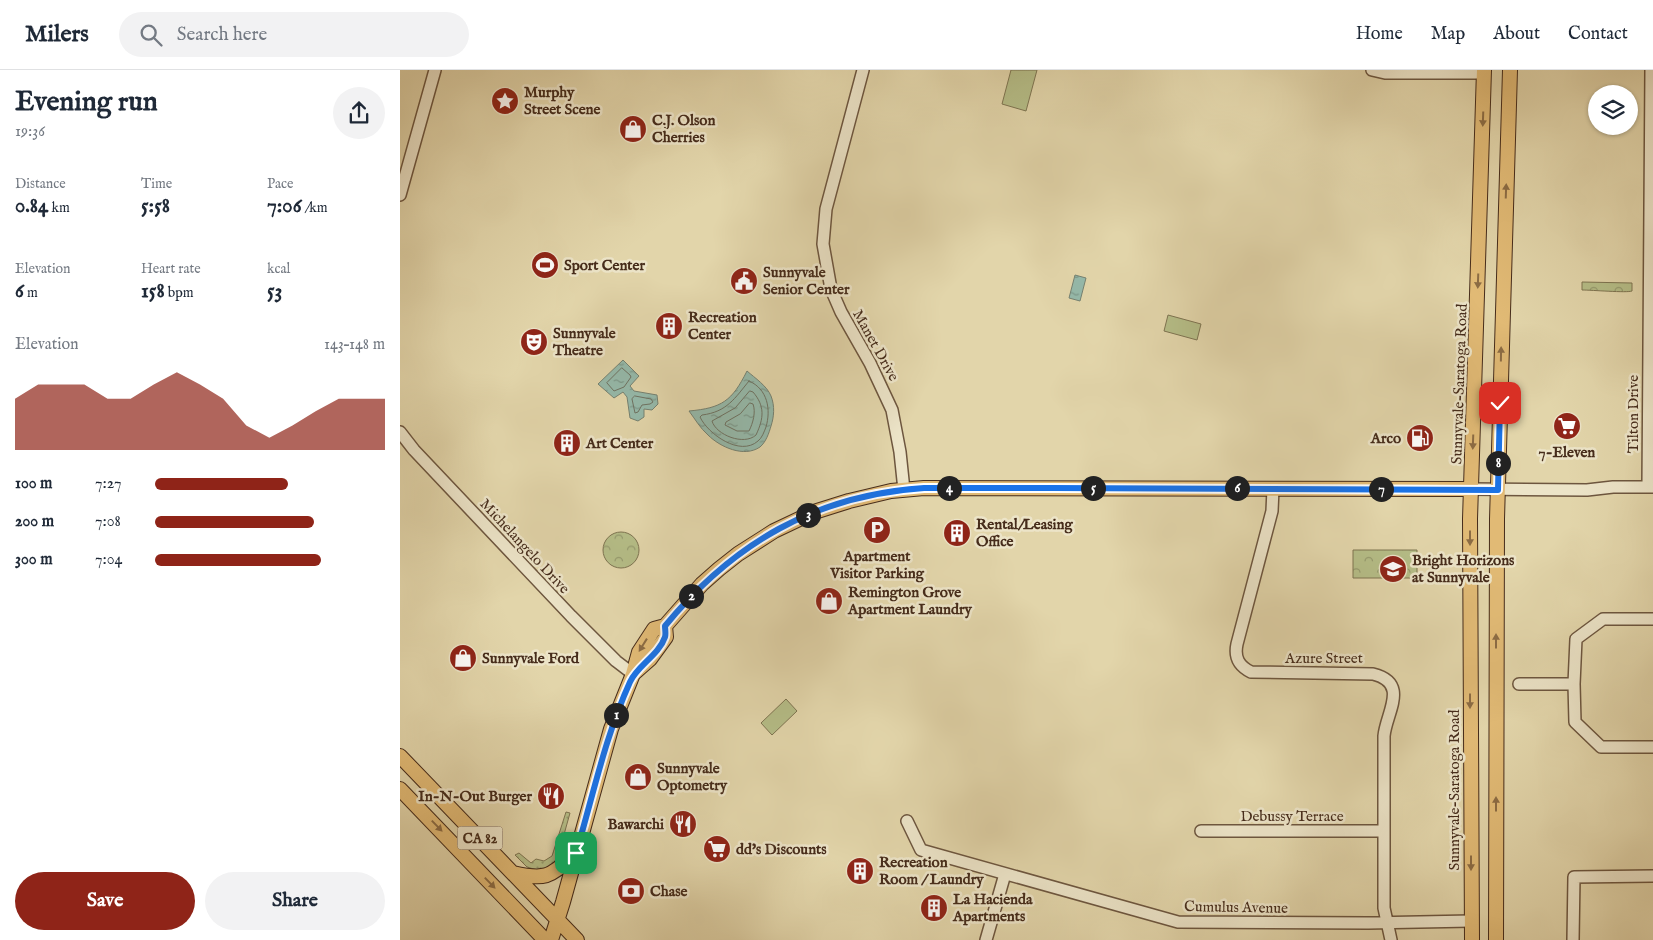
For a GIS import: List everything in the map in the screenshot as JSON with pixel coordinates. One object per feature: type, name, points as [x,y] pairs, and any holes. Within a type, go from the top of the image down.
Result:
[{"type":"main road","points":[[1496,940],[1496,612],[1510,70]]},
{"type":"main road","name":"Sunnyvale-Saratoga Road","points":[[1472,940],[1470,594],[1484,72]]},
{"type":"main road","points":[[551,940],[611,729],[633,674],[650,659],[666,637],[665,626],[702,584],[719,569],[774,531],[833,505],[871,495],[904,490],[980,488],[1472,489]]},
{"type":"main road","name":"CA 82","points":[[400,756],[577,940]]},
{"type":"main road","name":"CA 82","points":[[400,789],[544,940]]},
{"type":"main road","points":[[513,873],[534,877],[545,876],[556,871],[576,853]]},
{"type":"street","points":[[400,194],[435,70]]},
{"type":"street","name":"Manet Drive","points":[[863,70],[826,209],[823,244],[831,289],[841,312],[870,363],[892,410],[904,490]]},
{"type":"street","points":[[1372,70],[1385,74],[1484,72]]},
{"type":"street","name":"Tilton Drive","points":[[1650,70],[1652,155],[1650,487]]},
{"type":"street","name":"Michelangelo Drive","points":[[400,432],[414,450],[571,616],[616,661],[633,674]]},
{"type":"street","points":[[1472,489],[1587,490],[1614,487],[1650,487]]},
{"type":"street","name":"Azure Street","points":[[1273,489],[1272,511],[1236,644],[1236,658],[1241,667],[1251,672],[1364,673],[1385,678],[1390,684],[1394,696],[1384,730],[1384,908],[1391,940]]},
{"type":"street","points":[[1653,619],[1603,619],[1576,639],[1574,684],[1576,722],[1602,747],[1653,747]]},
{"type":"street","points":[[1519,684],[1574,684]]},
{"type":"street","name":"Cumulus Avenue","points":[[908,821],[921,850],[1178,922],[1359,923],[1472,920]]},
{"type":"street","name":"Debussy Terrace","points":[[1201,831],[1384,831]]},
{"type":"street","points":[[986,940],[1005,874]]},
{"type":"street","points":[[1573,940],[1574,877],[1653,876]]},
{"type":"green space","points":[[1011,70],[1037,70],[1026,111],[1002,104]]},
{"type":"green space","points":[[1582,282],[1632,283],[1632,291],[1582,290]]},
{"type":"green space","points":[[1168,315],[1201,324],[1197,340],[1164,331]]},
{"type":"green space","points":[[621,532],[628,533],[634,537],[638,543],[638,557],[634,563],[628,567],[621,568],[614,567],[608,563],[604,557],[603,550],[604,543],[608,537],[614,533]]},
{"type":"green space","points":[[1353,550],[1417,550],[1417,578],[1353,578]]},
{"type":"green space","points":[[786,699],[797,711],[772,735],[761,723]]},
{"type":"green space","points":[[566,812],[570,813],[558,856],[553,864],[544,869],[540,868],[537,870],[527,867],[515,855],[519,853],[531,863],[536,859],[544,861],[552,856]]},
{"type":"water","points":[[1075,275],[1086,278],[1080,301],[1069,298]]},
{"type":"water","points":[[623,360],[639,376],[630,386],[634,391],[657,395],[658,404],[652,410],[644,409],[644,417],[638,421],[630,418],[627,397],[623,392],[614,398],[598,384]]},
{"type":"water","points":[[747,371],[761,382],[771,396],[773,404],[772,423],[766,440],[760,447],[747,451],[732,450],[713,439],[702,429],[689,411],[710,408],[725,401],[742,381]]},
{"type":"place","name":"Murphy Street Scene","points":[[505,101]]},
{"type":"place","name":"C.J. Olson Cherries","points":[[633,129]]},
{"type":"place","name":"Sport Center","points":[[545,265]]},
{"type":"place","name":"Sunnyvale Senior Center","points":[[744,281]]},
{"type":"place","name":"Recreation Center","points":[[669,326]]},
{"type":"place","name":"Sunnyvale Theatre","points":[[534,342]]},
{"type":"place","name":"7-Eleven","points":[[1567,426]]},
{"type":"place","name":"Arco","points":[[1420,438]]},
{"type":"place","name":"Art Center","points":[[567,443]]},
{"type":"place","name":"Apartment Visitor Parking","points":[[877,530]]},
{"type":"place","name":"Rental/Leasing Office","points":[[957,533]]},
{"type":"place","name":"Bright Horizons at Sunnyvale","points":[[1393,569]]},
{"type":"place","name":"Remington Grove Apartment Laundry","points":[[829,601]]},
{"type":"place","name":"Sunnyvale Ford","points":[[463,658]]},
{"type":"place","name":"Sunnyvale Optometry","points":[[638,777]]},
{"type":"place","name":"In-N-Out Burger","points":[[551,796]]},
{"type":"place","name":"Bawarchi","points":[[683,824]]},
{"type":"place","name":"dd's Discounts","points":[[717,849]]},
{"type":"place","name":"Recreation Room / Laundry","points":[[860,871]]},
{"type":"place","name":"Chase","points":[[631,891]]},
{"type":"place","name":"La Hacienda Apartments","points":[[934,908]]},
{"type":"route","points":[[576,853],[611,729],[633,674],[650,659],[666,637],[665,626],[702,584],[738,554],[774,531],[794,521],[833,505],[871,495],[924,488],[1498,490],[1500,403]]}]
